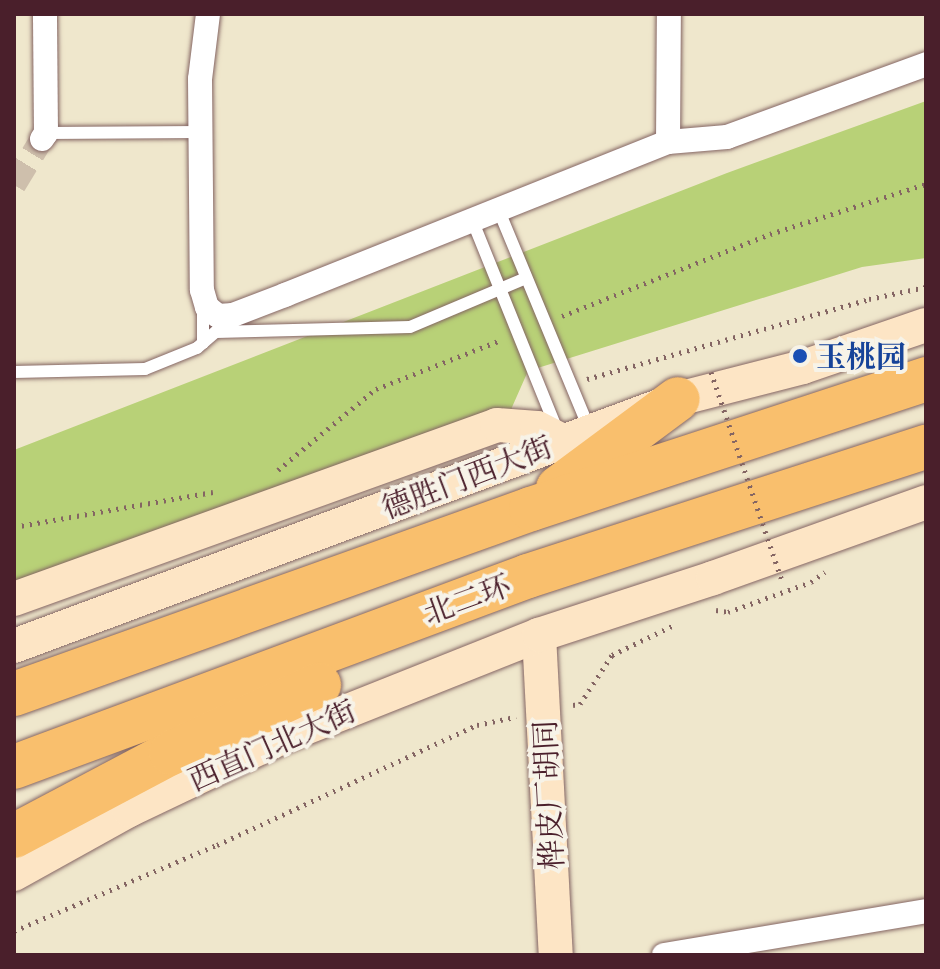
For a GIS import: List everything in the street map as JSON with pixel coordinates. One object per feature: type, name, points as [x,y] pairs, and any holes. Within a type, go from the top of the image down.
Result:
[{"type":"highway","points":[[14,694],[531,509],[926,379]]},
{"type":"highway","points":[[531,509],[694,386]]},
{"type":"highway","name":"北二环","points":[[14,767],[528,576],[926,447]]},
{"type":"highway","points":[[14,836],[269,705],[451,636],[528,576]]},
{"type":"street","points":[[44,136],[45,14]]},
{"type":"street","points":[[208,14],[200,79],[202,287],[210,311],[218,316],[239,313],[668,142],[708,140],[734,134],[926,64]]},
{"type":"street","points":[[668,142],[669,14]]},
{"type":"street","name":"德胜门西大街","points":[[14,646],[576,436],[694,386],[803,367],[926,325]]},
{"type":"street","points":[[14,599],[494,426],[527,426],[576,436]]},
{"type":"street","points":[[539,635],[713,578],[926,502]]},
{"type":"street","name":"桦皮厂胡同","points":[[539,635],[556,955]]},
{"type":"street","name":"西直门北大街","points":[[14,874],[102,824],[251,751],[539,635]]},
{"type":"street","points":[[664,955],[926,911]]},
{"type":"lane","points":[[44,136],[200,132]]},
{"type":"lane","points":[[499,211],[570,384],[576,436]]},
{"type":"lane","points":[[473,222],[516,334],[576,436]]},
{"type":"lane","points":[[216,332],[410,327],[526,278]]},
{"type":"lane","points":[[202,287],[203,343]]},
{"type":"lane","points":[[14,372],[145,369],[178,358],[203,343],[239,313]]},
{"type":"path","points":[[545,322],[770,234],[926,184]]},
{"type":"path","points":[[570,384],[869,299],[926,287]]},
{"type":"path","points":[[273,474],[376,389],[516,334]]},
{"type":"path","points":[[694,386],[782,581]]},
{"type":"path","points":[[14,527],[215,492]]},
{"type":"path","points":[[708,609],[728,612],[811,582],[834,566]]},
{"type":"path","points":[[14,931],[217,845],[477,725],[580,704],[612,655],[681,622]]},
{"type":"green space","points":[[926,101],[926,258],[862,267],[528,371],[509,414],[14,586],[14,450],[727,173]]},
{"type":"tunnel","points":[[14,185],[42,139]]},
{"type":"place","name":"玉桃园","points":[[800,356]]}]
